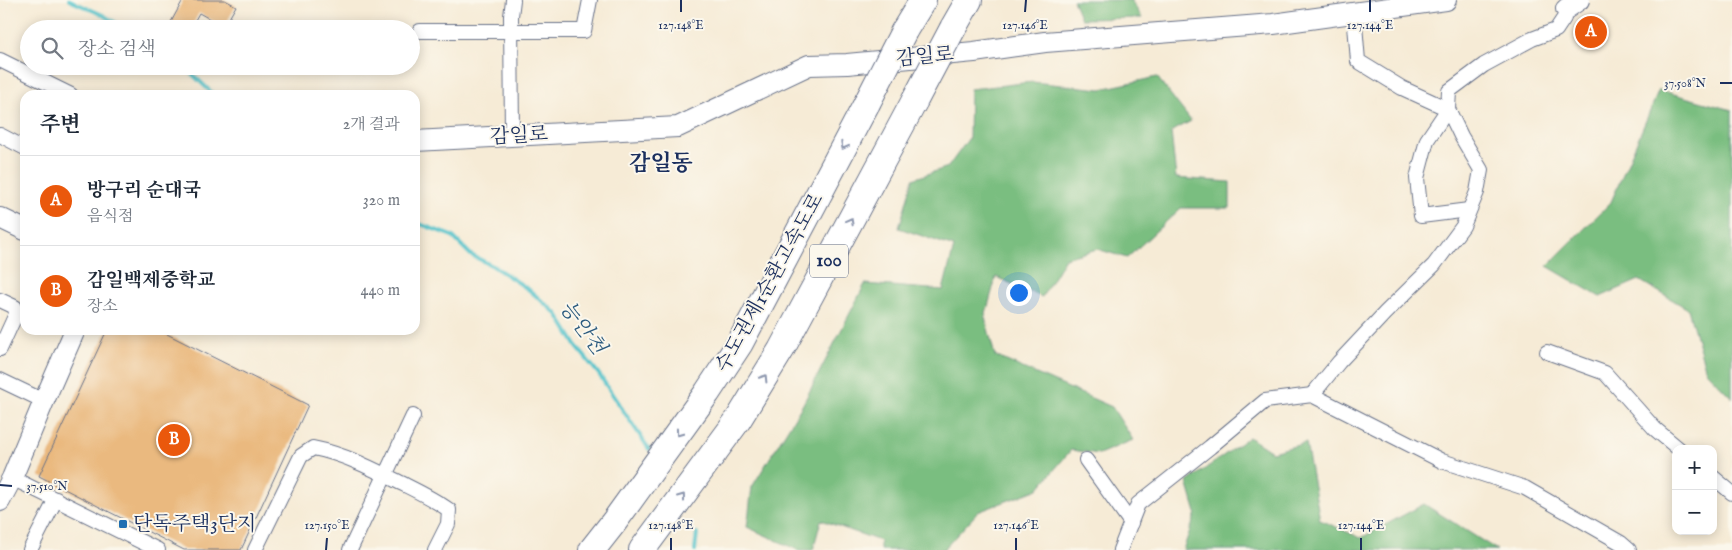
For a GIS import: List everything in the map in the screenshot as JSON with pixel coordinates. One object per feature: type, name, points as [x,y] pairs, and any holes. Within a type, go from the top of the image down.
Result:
[{"type":"highway","name":"수도권제1순환고속도로","points":[[592,550],[707,394],[740,343],[904,31],[923,0]]},
{"type":"highway","name":"수도권제1순환고속도로","points":[[642,550],[738,420],[782,350],[970,0]]},
{"type":"street","points":[[512,136],[511,31],[513,0]]},
{"type":"street","points":[[420,31],[584,31],[590,0]]},
{"type":"street","name":"감일로","points":[[420,141],[678,126],[809,65],[847,64],[974,52],[1045,42],[1273,24],[1446,0]]},
{"type":"street","points":[[1312,395],[1384,313],[1434,265],[1463,226],[1477,192],[1481,170],[1448,109],[1449,91],[1484,65],[1532,39],[1556,30],[1567,5]]},
{"type":"street","points":[[1354,13],[1358,60],[1402,88],[1448,109]]},
{"type":"street","points":[[0,60],[20,70]]},
{"type":"street","points":[[30,75],[61,90]]},
{"type":"street","points":[[1448,109],[1426,140],[1416,178],[1421,216],[1469,210]]},
{"type":"street","points":[[0,135],[20,145]]},
{"type":"street","points":[[0,218],[20,228]]},
{"type":"street","points":[[0,300],[15,307],[16,314],[0,349]]},
{"type":"street","points":[[0,501],[12,478],[74,335]]},
{"type":"street","points":[[1547,352],[1605,374],[1655,429],[1674,445]]},
{"type":"street","points":[[0,380],[44,401]]},
{"type":"street","points":[[1120,550],[1138,504],[1265,401],[1312,395],[1442,461],[1525,488],[1621,542],[1628,550]]},
{"type":"street","points":[[350,550],[413,416]]},
{"type":"street","points":[[255,550],[301,456],[313,448],[332,452],[386,476],[438,502],[449,510],[448,524],[435,550]]},
{"type":"street","points":[[1086,460],[1130,523]]},
{"type":"street","points":[[12,478],[158,550]]},
{"type":"street","points":[[1717,480],[1732,493]]},
{"type":"street","points":[[30,550],[56,500]]},
{"type":"street","points":[[126,550],[132,537]]},
{"type":"green space","points":[[1073,0],[1131,0],[1142,18],[1081,19]]},
{"type":"green space","points":[[1157,77],[1191,121],[1171,132],[1176,178],[1230,182],[1230,208],[1181,208],[1127,258],[1097,249],[1065,258],[1042,297],[996,277],[985,317],[995,356],[1112,407],[1133,440],[1099,454],[1071,450],[1038,489],[978,512],[943,550],[880,550],[880,541],[821,520],[813,550],[798,550],[747,527],[752,487],[803,404],[865,284],[943,290],[954,247],[899,228],[913,179],[948,167],[969,138],[970,89],[1032,82],[1101,89]]},
{"type":"green space","points":[[1659,90],[1732,110],[1732,398],[1706,371],[1688,309],[1639,280],[1600,297],[1547,266],[1611,202]]},
{"type":"green space","points":[[1249,437],[1272,452],[1306,443],[1320,520],[1361,538],[1424,504],[1497,550],[1183,550],[1196,513],[1187,482]]},
{"type":"building","points":[[183,0],[225,0],[236,6],[228,20],[212,20],[199,13],[195,20],[172,20]]},
{"type":"building","points":[[105,335],[169,335],[308,405],[241,550],[184,550],[39,476]]},
{"type":"waterway","name":"능안천","points":[[69,0],[111,20]]},
{"type":"waterway","name":"능안천","points":[[193,75],[209,90]]},
{"type":"waterway","name":"능안천","points":[[420,224],[452,236],[471,255],[493,266],[528,289],[557,314],[577,347],[598,373],[649,449]]},
{"type":"waterway","name":"능안천","points":[[695,550],[697,533]]},
{"type":"place","name":"방구리 순대국","points":[[1591,32]]},
{"type":"place","name":"감일백제중학교","points":[[174,440]]},
{"type":"place","name":"단독주택3단지","points":[[123,524]]},
{"type":"district","name":"감일동","points":[[661,164]]}]
